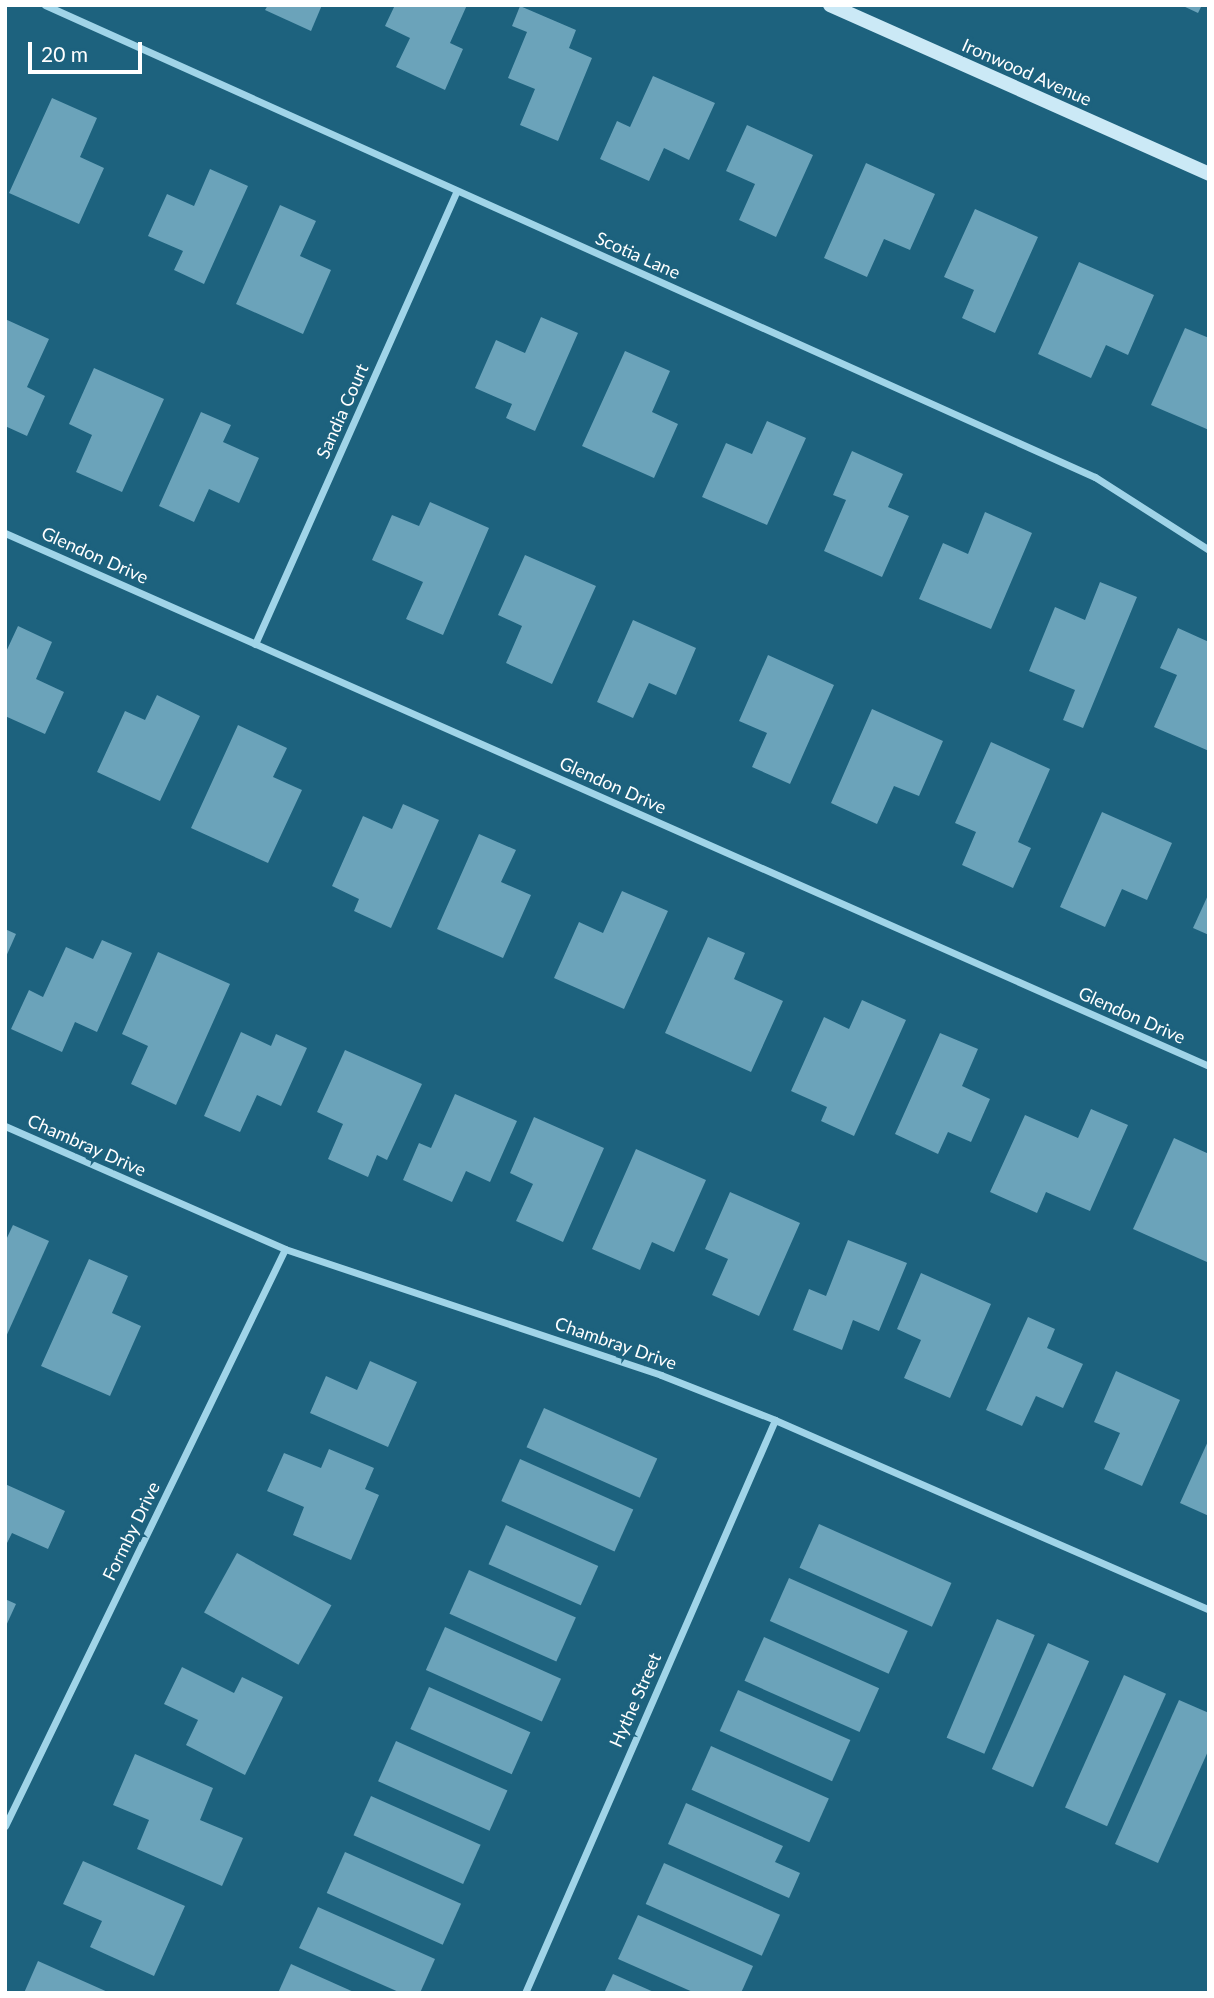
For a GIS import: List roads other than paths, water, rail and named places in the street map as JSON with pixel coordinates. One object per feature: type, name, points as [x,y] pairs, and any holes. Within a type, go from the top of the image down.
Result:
[{"type":"main road","name":"Ironwood Avenue","points":[[830,5],[1209,174]]},
{"type":"street","name":"Scotia Lane","points":[[45,5],[1094,477],[1209,550]]},
{"type":"street","name":"Sandia Court","points":[[255,644],[457,191]]},
{"type":"street","name":"Glendon Drive","points":[[5,533],[1209,1066]]},
{"type":"street","name":"Chambray Drive","points":[[5,1126],[285,1249],[662,1375],[775,1420],[1209,1611]]},
{"type":"street","name":"Formby Drive","points":[[5,1826],[285,1249]]},
{"type":"street","name":"Hythe Street","points":[[525,1993],[775,1420]]}]
